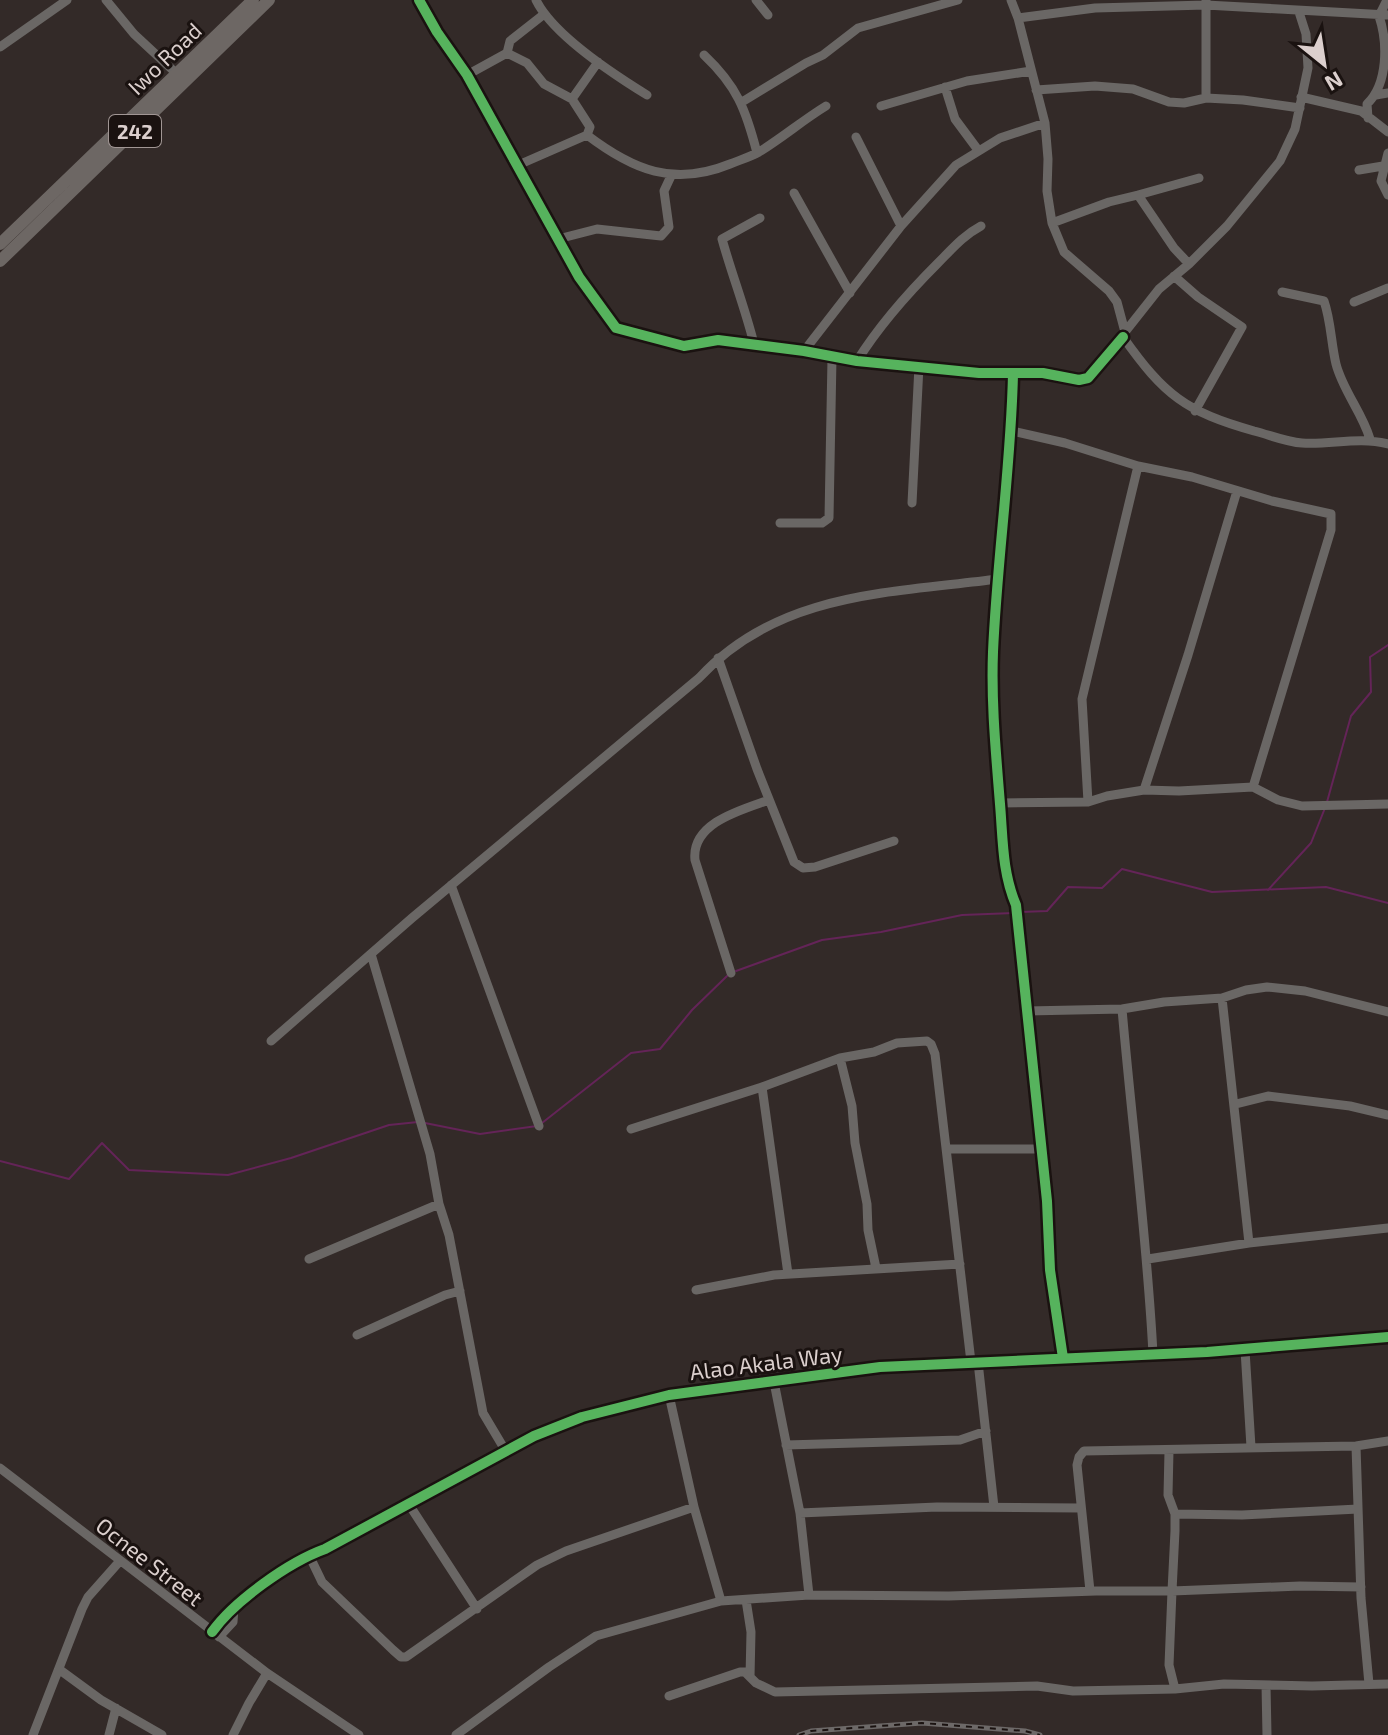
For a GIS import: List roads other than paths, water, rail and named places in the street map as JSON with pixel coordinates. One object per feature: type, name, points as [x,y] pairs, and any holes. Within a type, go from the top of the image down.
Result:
[{"type":"main road","name":"Iwo Road","points":[[0,244],[253,0]]},
{"type":"main road","name":"Iwo Road","points":[[0,261],[269,0]]},
{"type":"street","points":[[0,47],[67,0]]},
{"type":"street","points":[[106,0],[134,34],[177,74]]},
{"type":"street","points":[[419,0],[467,75],[579,277],[616,328],[684,346],[718,340],[857,361],[1013,374],[1043,373],[1084,380],[1159,289],[1227,226],[1277,167],[1295,129],[1308,68],[1306,34],[1299,12]]},
{"type":"street","points":[[536,0],[543,15],[598,62],[647,95]]},
{"type":"street","points":[[756,0],[768,15]]},
{"type":"street","points":[[742,102],[823,55],[858,28],[919,4],[958,0]]},
{"type":"street","points":[[1011,0],[1045,123],[1047,191],[1052,223],[1064,252],[1109,291],[1117,302],[1124,334],[1150,376],[1195,411],[1221,422],[1302,443],[1370,439],[1388,444]]},
{"type":"street","points":[[1365,111],[1376,95],[1383,73],[1387,0]]},
{"type":"street","points":[[1018,18],[1095,8],[1206,3],[1299,12],[1384,15]]},
{"type":"street","points":[[1206,3],[1206,98]]},
{"type":"street","points":[[467,75],[507,53],[510,41],[543,15]]},
{"type":"street","points":[[507,53],[527,63],[544,84],[572,99],[590,127],[587,135],[516,166]]},
{"type":"street","points":[[704,55],[724,74],[742,102],[757,153]]},
{"type":"street","points":[[572,99],[598,62]]},
{"type":"street","points":[[881,106],[967,81],[1031,71]]},
{"type":"street","points":[[1036,90],[1095,86],[1133,89],[1169,102],[1184,103],[1206,98],[1300,102],[1365,111],[1388,132]]},
{"type":"street","points":[[945,87],[955,119],[978,150]]},
{"type":"street","points":[[1376,95],[1388,93]]},
{"type":"street","points":[[587,135],[631,165],[659,170],[671,176],[710,172],[757,153],[826,106]]},
{"type":"street","points":[[804,351],[901,226],[956,165],[1000,138],[1045,123]]},
{"type":"street","points":[[856,137],[901,226]]},
{"type":"street","points":[[1388,153],[1381,181],[1388,195]]},
{"type":"street","points":[[1359,170],[1383,166]]},
{"type":"street","points":[[558,239],[597,229],[663,234],[669,227],[664,191],[671,176]]},
{"type":"street","points":[[1052,223],[1109,202],[1199,178]]},
{"type":"street","points":[[794,193],[850,293]]},
{"type":"street","points":[[1138,195],[1174,248],[1189,264]]},
{"type":"street","points":[[754,344],[722,239],[760,218]]},
{"type":"street","points":[[857,361],[905,296],[968,233],[981,226]]},
{"type":"street","points":[[1174,276],[1242,327],[1195,411]]},
{"type":"street","points":[[1354,302],[1388,288]]},
{"type":"street","points":[[1282,292],[1324,301],[1336,365],[1370,439]]},
{"type":"street","points":[[780,523],[822,523],[829,518],[832,358]]},
{"type":"street","points":[[912,503],[919,366]]},
{"type":"street","points":[[1013,374],[1012,431],[993,654],[993,722],[1006,878],[1016,905],[1047,1201],[1050,1270],[1063,1358]]},
{"type":"street","points":[[1012,431],[1331,514],[1333,518],[1253,787]]},
{"type":"street","points":[[1088,802],[1082,699],[1138,466]]},
{"type":"street","points":[[1144,790],[1237,491]]},
{"type":"street","points":[[271,1041],[451,885],[620,746],[718,658],[778,620],[818,605],[917,588],[998,579]]},
{"type":"street","points":[[718,658],[791,857],[803,868],[842,859],[894,841]]},
{"type":"street","points":[[1000,803],[1088,802],[1144,790],[1253,787],[1278,800],[1302,806],[1388,804]]},
{"type":"street","points":[[731,973],[695,860],[695,848],[702,835],[716,823],[769,800]]},
{"type":"street","points":[[451,885],[539,1126]]},
{"type":"street","points":[[371,954],[430,1154],[483,1413],[505,1450]]},
{"type":"street","points":[[1027,1011],[1122,1009],[1222,998],[1267,987],[1305,991],[1388,1012]]},
{"type":"street","points":[[1222,998],[1249,1243]]},
{"type":"street","points":[[1122,1009],[1133,1142],[1148,1259],[1153,1354]]},
{"type":"street","points":[[631,1129],[840,1058],[909,1041],[921,1040],[931,1044],[935,1054],[994,1507]]},
{"type":"street","points":[[840,1058],[852,1106],[855,1143],[876,1268]]},
{"type":"street","points":[[762,1087],[788,1274]]},
{"type":"street","points":[[1236,1104],[1268,1096],[1350,1106],[1388,1115]]},
{"type":"street","points":[[947,1149],[1041,1149]]},
{"type":"street","points":[[309,1259],[439,1204]]},
{"type":"street","points":[[1148,1259],[1249,1243],[1388,1228]]},
{"type":"street","points":[[696,1290],[788,1274],[960,1264]]},
{"type":"street","points":[[357,1335],[460,1291]]},
{"type":"street","name":"Alao Akala Way","points":[[216,1634],[226,1624],[233,1622],[234,1607],[309,1555],[505,1450],[582,1417],[669,1395],[880,1367],[1245,1350],[1388,1337]]},
{"type":"street","points":[[1245,1350],[1251,1447]]},
{"type":"street","points":[[774,1382],[800,1513],[809,1595]]},
{"type":"street","points":[[669,1395],[694,1507],[721,1601]]},
{"type":"street","points":[[786,1445],[960,1440],[986,1431]]},
{"type":"street","points":[[1090,1591],[1077,1465],[1084,1451],[1356,1446],[1388,1441]]},
{"type":"street","points":[[1356,1446],[1361,1587],[1369,1684]]},
{"type":"street","points":[[1169,1451],[1168,1495],[1175,1514],[1169,1665],[1175,1689]]},
{"type":"street","name":"Ocnee Street","points":[[0,1468],[267,1673],[359,1735]]},
{"type":"street","points":[[408,1503],[477,1609]]},
{"type":"street","points":[[309,1555],[322,1582],[401,1657],[413,1654],[537,1565],[559,1554],[694,1507]]},
{"type":"street","points":[[800,1513],[994,1507],[1080,1508]]},
{"type":"street","points":[[1175,1514],[1242,1515],[1358,1509]]},
{"type":"street","points":[[33,1735],[88,1597],[119,1562]]},
{"type":"street","points":[[456,1735],[596,1636],[721,1601],[809,1595],[949,1596],[1361,1587]]},
{"type":"street","points":[[746,1600],[751,1632],[750,1677]]},
{"type":"street","points":[[199,1622],[226,1624],[231,1646]]},
{"type":"street","points":[[60,1670],[162,1735]]},
{"type":"street","points":[[669,1696],[740,1672],[745,1672],[764,1688],[775,1692],[1037,1686],[1073,1691],[1175,1689],[1224,1684],[1388,1684]]},
{"type":"street","points":[[233,1735],[267,1673]]},
{"type":"street","points":[[1266,1685],[1267,1735]]},
{"type":"street","points":[[109,1735],[116,1708]]},
{"type":"waterway","points":[[1327,802],[1351,716],[1371,692],[1370,657],[1388,645]]},
{"type":"waterway","points":[[1268,890],[1311,843],[1325,808]]},
{"type":"waterway","points":[[1020,912],[1047,911],[1068,887],[1102,888],[1122,869],[1212,892],[1326,887],[1388,903]]},
{"type":"waterway","points":[[736,971],[822,940],[881,932],[962,915],[1014,913]]},
{"type":"waterway","points":[[542,1123],[631,1053],[660,1049],[692,1010],[727,976]]},
{"type":"waterway","points":[[0,1161],[69,1179],[102,1143],[129,1170],[228,1175],[291,1158],[389,1125],[418,1122]]},
{"type":"waterway","points":[[425,1123],[480,1134],[537,1126]]},
{"type":"railway","points":[[799,1735],[811,1731],[922,1723],[1025,1731],[1040,1735]]}]
